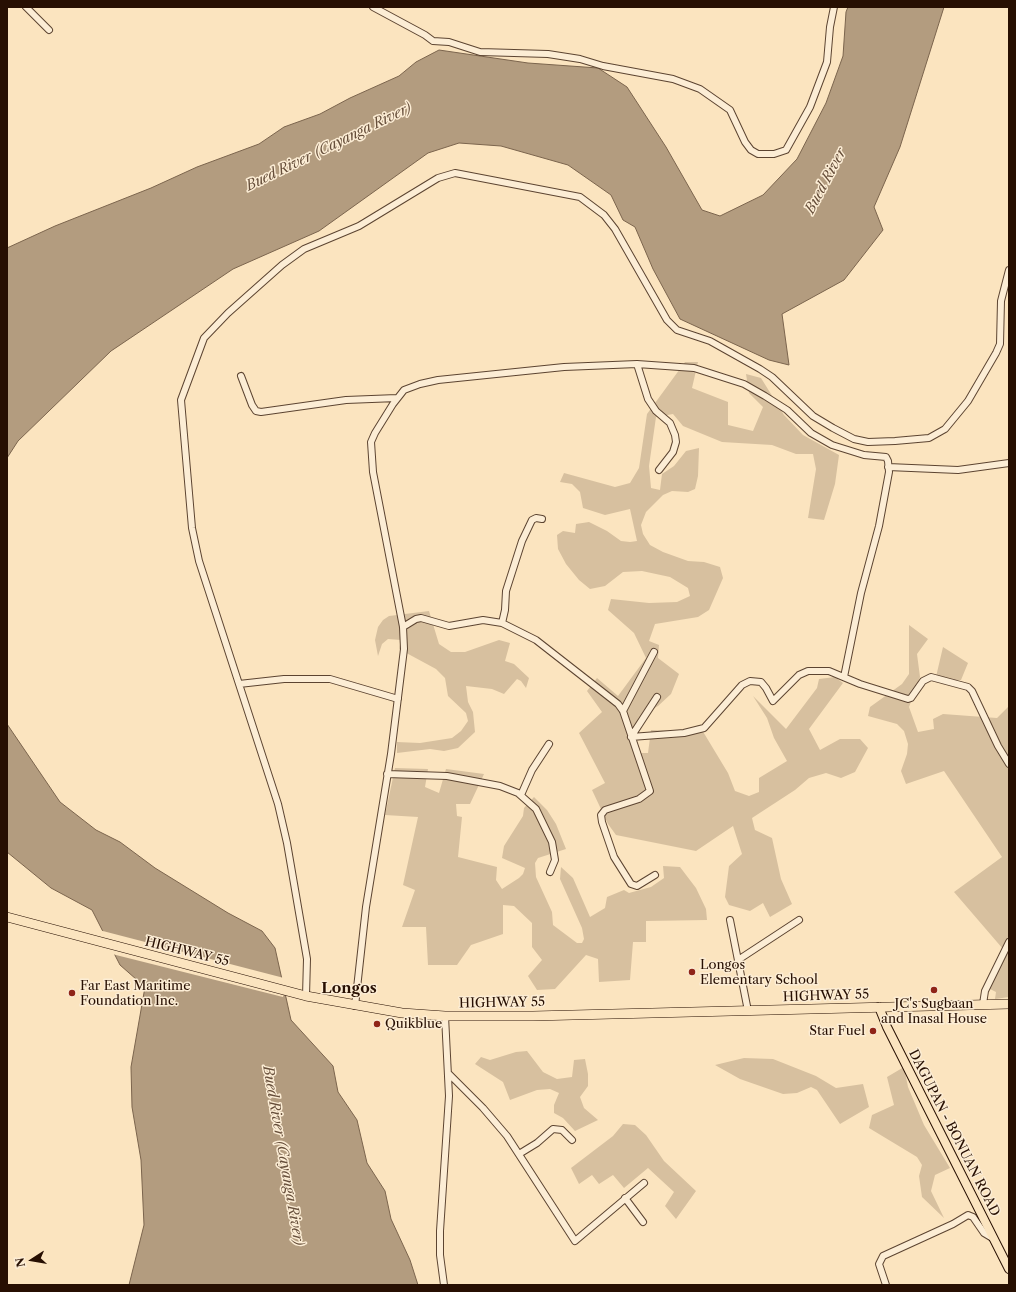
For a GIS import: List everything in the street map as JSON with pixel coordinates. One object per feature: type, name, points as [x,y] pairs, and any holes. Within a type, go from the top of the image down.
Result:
[{"type":"highway","name":"HIGHWAY 55","points":[[7,917],[306,996],[355,1006],[402,1013],[445,1016],[748,1011],[879,1007],[984,998],[1009,1004]]},
{"type":"main road","name":"DAGUPAN - BONUAN ROAD","points":[[879,1007],[887,1028],[1009,1269]]},
{"type":"street","points":[[26,7],[49,30]]},
{"type":"street","points":[[373,7],[425,35],[432,41],[449,42],[480,52],[548,54],[580,59],[603,66],[672,79],[700,89],[730,110],[745,142],[751,150],[758,154],[774,154],[786,150],[810,107],[827,62],[830,27],[834,7]]},
{"type":"street","points":[[306,996],[307,958],[287,843],[278,804],[199,561],[192,528],[181,400],[204,338],[228,313],[282,265],[304,248],[359,226],[438,178],[455,173],[580,197],[604,215],[615,229],[667,320],[677,330],[710,341],[749,362],[772,377],[812,416],[823,424],[854,439],[868,442],[929,438],[945,429],[956,416],[978,385],[1000,344],[1002,301],[1009,270]]},
{"type":"street","points":[[637,364],[648,399],[656,411],[670,422],[675,436],[676,442],[674,452],[659,470]]},
{"type":"street","points":[[355,1006],[365,914],[387,774],[404,649],[403,627],[370,449],[375,433],[397,398],[404,390],[420,384],[460,377],[564,367],[637,364],[694,368],[744,384],[787,410],[816,436],[832,445],[864,455],[886,457],[888,461],[888,468],[879,526],[861,593],[844,677]]},
{"type":"street","points":[[241,376],[252,405],[256,411],[261,412],[346,400],[397,398]]},
{"type":"street","points":[[888,468],[958,470],[1009,463]]},
{"type":"street","points":[[502,623],[505,610],[506,591],[522,540],[532,520],[542,519]]},
{"type":"street","points":[[403,627],[421,618],[449,626],[483,620],[502,623],[536,640],[610,698],[623,711],[650,791],[639,799],[604,810],[602,822],[614,857],[631,884],[637,886],[655,875]]},
{"type":"street","points":[[623,711],[654,652]]},
{"type":"street","points":[[631,737],[684,733],[704,728],[742,685],[750,681],[761,682],[766,688],[772,702],[799,675],[808,670],[829,671],[902,699],[908,699],[911,698],[923,681],[931,677],[968,687],[972,691],[998,746],[1009,764]]},
{"type":"street","points":[[239,684],[284,680],[330,680],[398,699]]},
{"type":"street","points":[[631,737],[657,697]]},
{"type":"street","points":[[521,795],[532,770],[549,744]]},
{"type":"street","points":[[387,774],[446,776],[500,786],[521,795],[536,809],[552,842],[555,860],[550,872]]},
{"type":"street","points":[[730,920],[748,1011]]},
{"type":"street","points":[[738,960],[800,920]]},
{"type":"street","points":[[984,998],[1009,942]]},
{"type":"street","points":[[444,1285],[440,1255],[440,1231],[449,1096],[445,1016]]},
{"type":"street","points":[[448,1074],[483,1108],[519,1154],[575,1241],[644,1183]]},
{"type":"street","points":[[519,1154],[537,1143],[553,1129],[562,1130],[572,1140]]},
{"type":"street","points":[[625,1198],[643,1222]]},
{"type":"street","points":[[886,1285],[879,1264],[883,1256],[953,1224],[968,1215],[973,1217],[984,1233],[994,1239]]},
{"type":"shaded area","points":[[685,362],[698,362],[692,388],[728,402],[728,425],[753,431],[763,407],[749,393],[746,374],[761,378],[784,415],[803,435],[839,455],[835,484],[824,520],[808,518],[816,469],[813,454],[796,454],[772,445],[722,442],[683,426],[673,414],[656,417],[649,466],[651,488],[660,490],[662,474],[674,466],[686,451],[699,448],[698,476],[695,489],[688,492],[672,491],[663,495],[646,512],[641,525],[643,534],[650,545],[663,552],[688,561],[704,562],[720,567],[723,578],[709,610],[698,617],[655,624],[649,641],[659,645],[658,658],[679,674],[671,694],[658,706],[639,717],[634,740],[640,753],[648,753],[651,730],[685,731],[699,725],[728,773],[735,791],[749,796],[759,792],[759,778],[787,761],[774,738],[767,718],[753,696],[786,729],[817,688],[819,679],[835,677],[843,683],[809,729],[820,750],[840,739],[860,739],[868,748],[855,772],[841,778],[826,773],[809,778],[795,790],[752,818],[755,830],[772,838],[781,879],[792,904],[770,917],[763,903],[750,911],[729,905],[725,897],[729,866],[742,854],[733,826],[696,851],[616,835],[608,824],[592,790],[605,783],[579,733],[602,712],[587,691],[597,678],[618,696],[646,658],[634,633],[608,610],[611,599],[649,603],[677,602],[690,596],[688,588],[670,577],[642,571],[623,572],[605,586],[590,589],[579,580],[566,564],[558,549],[557,535],[563,531],[575,533],[576,524],[589,522],[607,531],[621,541],[637,541],[630,509],[605,515],[583,508],[580,492],[572,484],[560,482],[564,473],[615,487],[630,483],[639,468],[647,414]]},
{"type":"shaded area","points":[[429,611],[439,644],[451,652],[465,652],[499,640],[510,643],[505,661],[514,664],[529,678],[526,688],[521,681],[517,679],[504,694],[492,689],[466,686],[468,702],[473,712],[475,732],[458,748],[444,751],[430,749],[397,753],[397,742],[420,743],[452,738],[461,731],[468,721],[466,713],[448,696],[445,678],[436,669],[399,649],[401,640],[388,639],[382,644],[378,656],[375,640],[378,627],[383,620],[389,616]]},
{"type":"shaded area","points":[[909,625],[928,639],[917,654],[920,677],[909,707],[918,732],[934,729],[933,719],[943,714],[997,718],[1008,707],[1009,709],[1009,997],[995,999],[996,992],[984,986],[1003,949],[954,892],[1002,857],[944,771],[906,784],[901,771],[907,754],[908,744],[904,731],[897,724],[868,716],[870,707],[902,684],[909,674]]},
{"type":"shaded area","points":[[943,647],[968,663],[961,680],[935,681]]},
{"type":"shaded area","points":[[395,768],[428,769],[425,787],[439,793],[446,769],[484,774],[470,804],[456,804],[457,816],[462,817],[458,857],[497,867],[496,880],[502,889],[523,874],[525,868],[502,858],[504,846],[523,816],[524,808],[534,797],[547,810],[556,824],[566,849],[538,858],[535,863],[536,877],[552,912],[553,925],[577,943],[582,943],[584,939],[582,928],[560,879],[561,867],[573,878],[590,917],[605,908],[607,897],[624,890],[629,893],[651,887],[664,878],[663,866],[680,867],[696,888],[706,909],[707,920],[646,921],[646,942],[633,942],[630,980],[599,982],[598,959],[586,955],[555,989],[537,990],[528,976],[542,960],[532,947],[532,923],[514,906],[503,905],[503,934],[471,945],[457,965],[428,965],[426,927],[402,927],[415,890],[403,885],[418,817],[385,815]]},
{"type":"shaded area","points":[[527,1051],[543,1072],[557,1079],[572,1077],[574,1060],[585,1059],[588,1074],[588,1086],[580,1097],[584,1108],[598,1120],[575,1131],[563,1118],[554,1113],[554,1105],[559,1093],[550,1089],[537,1090],[510,1100],[503,1082],[475,1064],[481,1057],[490,1060],[516,1052]]},
{"type":"shaded area","points":[[744,1058],[773,1059],[816,1076],[836,1088],[863,1084],[869,1107],[840,1124],[817,1090],[811,1087],[797,1093],[783,1094],[740,1079],[715,1065]]},
{"type":"shaded area","points":[[904,1067],[908,1087],[924,1125],[950,1168],[935,1175],[931,1191],[944,1218],[922,1197],[919,1176],[922,1165],[917,1157],[869,1128],[872,1115],[894,1105],[887,1077]]},
{"type":"shaded area","points":[[623,1124],[635,1125],[646,1135],[664,1161],[696,1191],[676,1219],[665,1206],[674,1192],[648,1168],[624,1188],[613,1175],[599,1184],[592,1175],[579,1184],[571,1168],[613,1136]]},
{"type":"water","points":[[848,7],[944,7],[900,147],[874,207],[883,230],[844,280],[782,314],[789,365],[769,360],[680,319],[653,269],[635,227],[623,220],[611,195],[568,165],[501,146],[459,143],[428,153],[319,231],[233,269],[111,351],[18,441],[7,458],[7,248],[55,226],[151,188],[197,167],[259,144],[284,127],[320,114],[350,98],[399,76],[416,62],[439,50],[528,63],[598,68],[627,87],[666,147],[702,210],[720,216],[763,195],[797,159],[826,103],[843,56],[846,12]]},
{"type":"water","name":"Bued River (Cayanga River)","points":[[7,724],[60,802],[96,830],[120,842],[155,868],[228,913],[262,931],[275,948],[291,1020],[333,1066],[338,1092],[357,1120],[367,1163],[385,1191],[391,1219],[410,1260],[418,1285],[129,1285],[144,1225],[141,1160],[132,1107],[131,1067],[145,987],[120,965],[92,910],[51,888],[7,852]]},
{"type":"pier","points":[[99,930],[284,978],[286,988],[283,997],[112,954]]},
{"type":"place","name":"Longos Elementary School","points":[[692,972]]},
{"type":"place","name":"JC's Sugbaan and Inasal House","points":[[934,990]]},
{"type":"place","name":"Far East Maritime Foundation Inc.","points":[[72,993]]},
{"type":"place","name":"Quikblue","points":[[377,1024]]},
{"type":"place","name":"Star Fuel","points":[[873,1031]]},
{"type":"district","name":"Longos","points":[[349,989]]},
{"type":"water label","name":"Bued River","points":[[826,181]]}]
